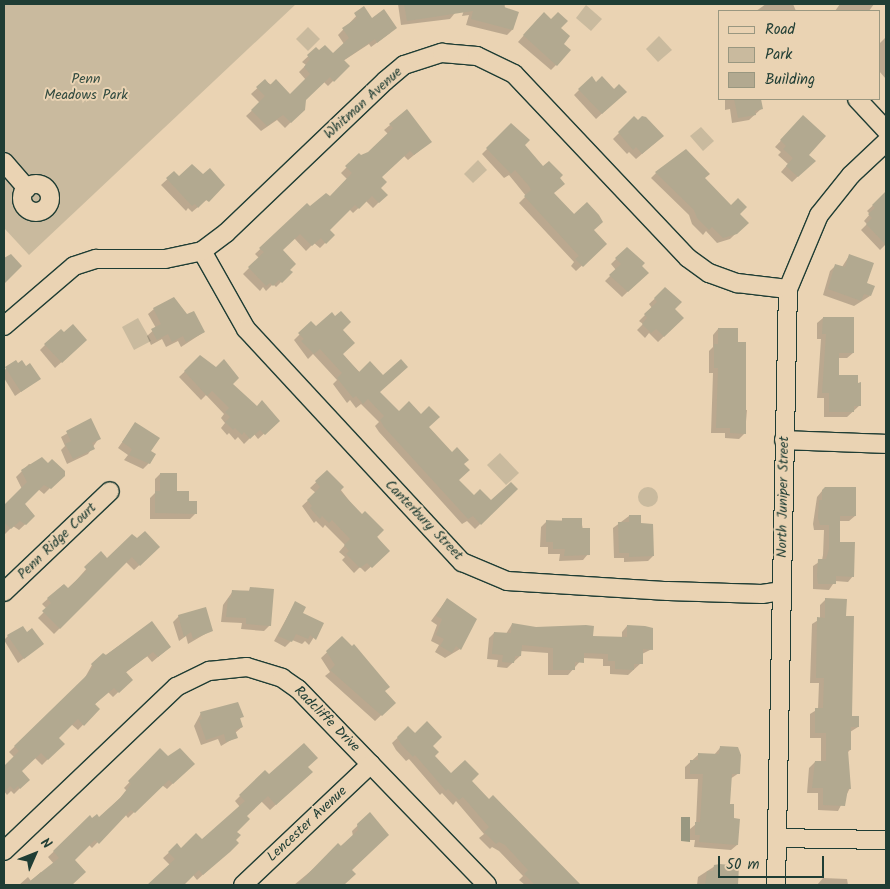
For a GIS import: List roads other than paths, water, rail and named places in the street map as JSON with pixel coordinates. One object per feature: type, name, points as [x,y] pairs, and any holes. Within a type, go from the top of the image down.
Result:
[{"type":"street","name":"Whitman Avenue","points":[[4,326],[74,266],[96,259],[165,258],[202,251],[226,233],[404,65],[442,53],[477,56],[514,74],[688,258],[709,273],[737,283],[772,290],[788,289]]},
{"type":"street","points":[[858,100],[886,130]]},
{"type":"street","name":"North Juniper Street","points":[[776,885],[788,289],[819,215],[851,175],[886,142]]},
{"type":"street","points":[[4,162],[27,188]]},
{"type":"street","name":"Canterbury Street","points":[[202,251],[246,330],[462,562],[507,581],[668,591],[762,594],[781,590]]},
{"type":"street","points":[[784,440],[886,444]]},
{"type":"street","name":"Penn Ridge Court","points":[[4,592],[110,491]]},
{"type":"street","name":"Radcliffe Drive","points":[[4,851],[176,688],[209,671],[248,667],[282,678],[311,700],[487,885]]},
{"type":"street","name":"Lencester Avenue","points":[[242,885],[371,764]]},
{"type":"street","points":[[778,838],[886,840]]},
{"type":"park label","name":"Penn Meadows Park","points":[[86,88]]}]
